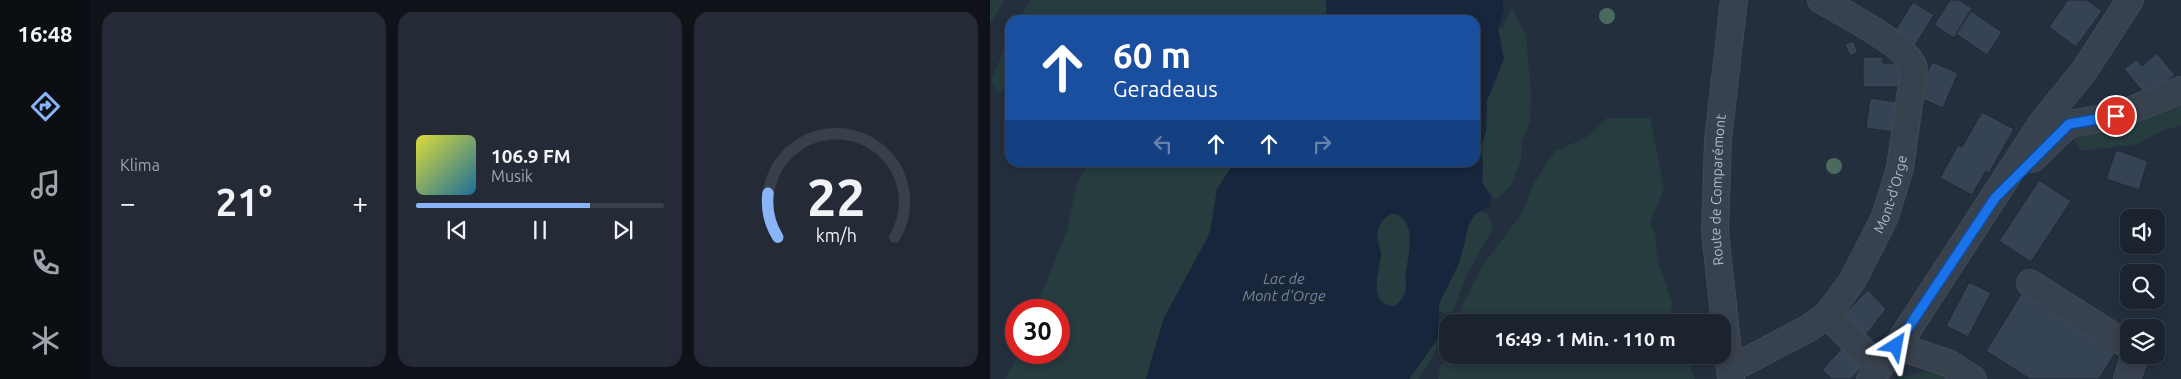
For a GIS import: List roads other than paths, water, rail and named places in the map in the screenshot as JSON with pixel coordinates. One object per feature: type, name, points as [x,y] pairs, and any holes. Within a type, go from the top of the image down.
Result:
[{"type":"street","name":"Route de Comparémont","points":[[1731,374],[1715,232],[1721,111],[1734,0]]},
{"type":"street","points":[[1819,328],[1875,373],[1896,346],[1995,198],[2042,123],[2084,71],[2130,0]]},
{"type":"street","name":"Mont-d'Orge","points":[[1731,374],[1819,328],[1853,280],[1885,216],[1900,168],[1914,70],[1911,60],[1900,50],[1830,2]]},
{"type":"street","points":[[1995,198],[2069,124],[2116,116],[2181,90]]},
{"type":"street","points":[[2030,283],[2120,340]]},
{"type":"street","points":[[1896,346],[1948,363],[1973,379]]},
{"type":"street","points":[[2127,379],[2132,364]]},
{"type":"water","name":"Lac de Mont d'Orge","points":[[1326,0],[1502,0],[1504,10],[1498,29],[1504,59],[1487,100],[1486,131],[1481,146],[1482,183],[1491,197],[1489,207],[1475,214],[1468,226],[1460,261],[1439,304],[1439,337],[1409,379],[1146,379],[1164,318],[1210,233],[1217,189],[1231,167],[1480,167],[1480,15],[1327,15]],"holes":[[[1392,213],[1406,222],[1409,230],[1410,248],[1406,291],[1396,306],[1387,305],[1381,301],[1377,288],[1381,254],[1377,242],[1378,229],[1385,218]]]}]
